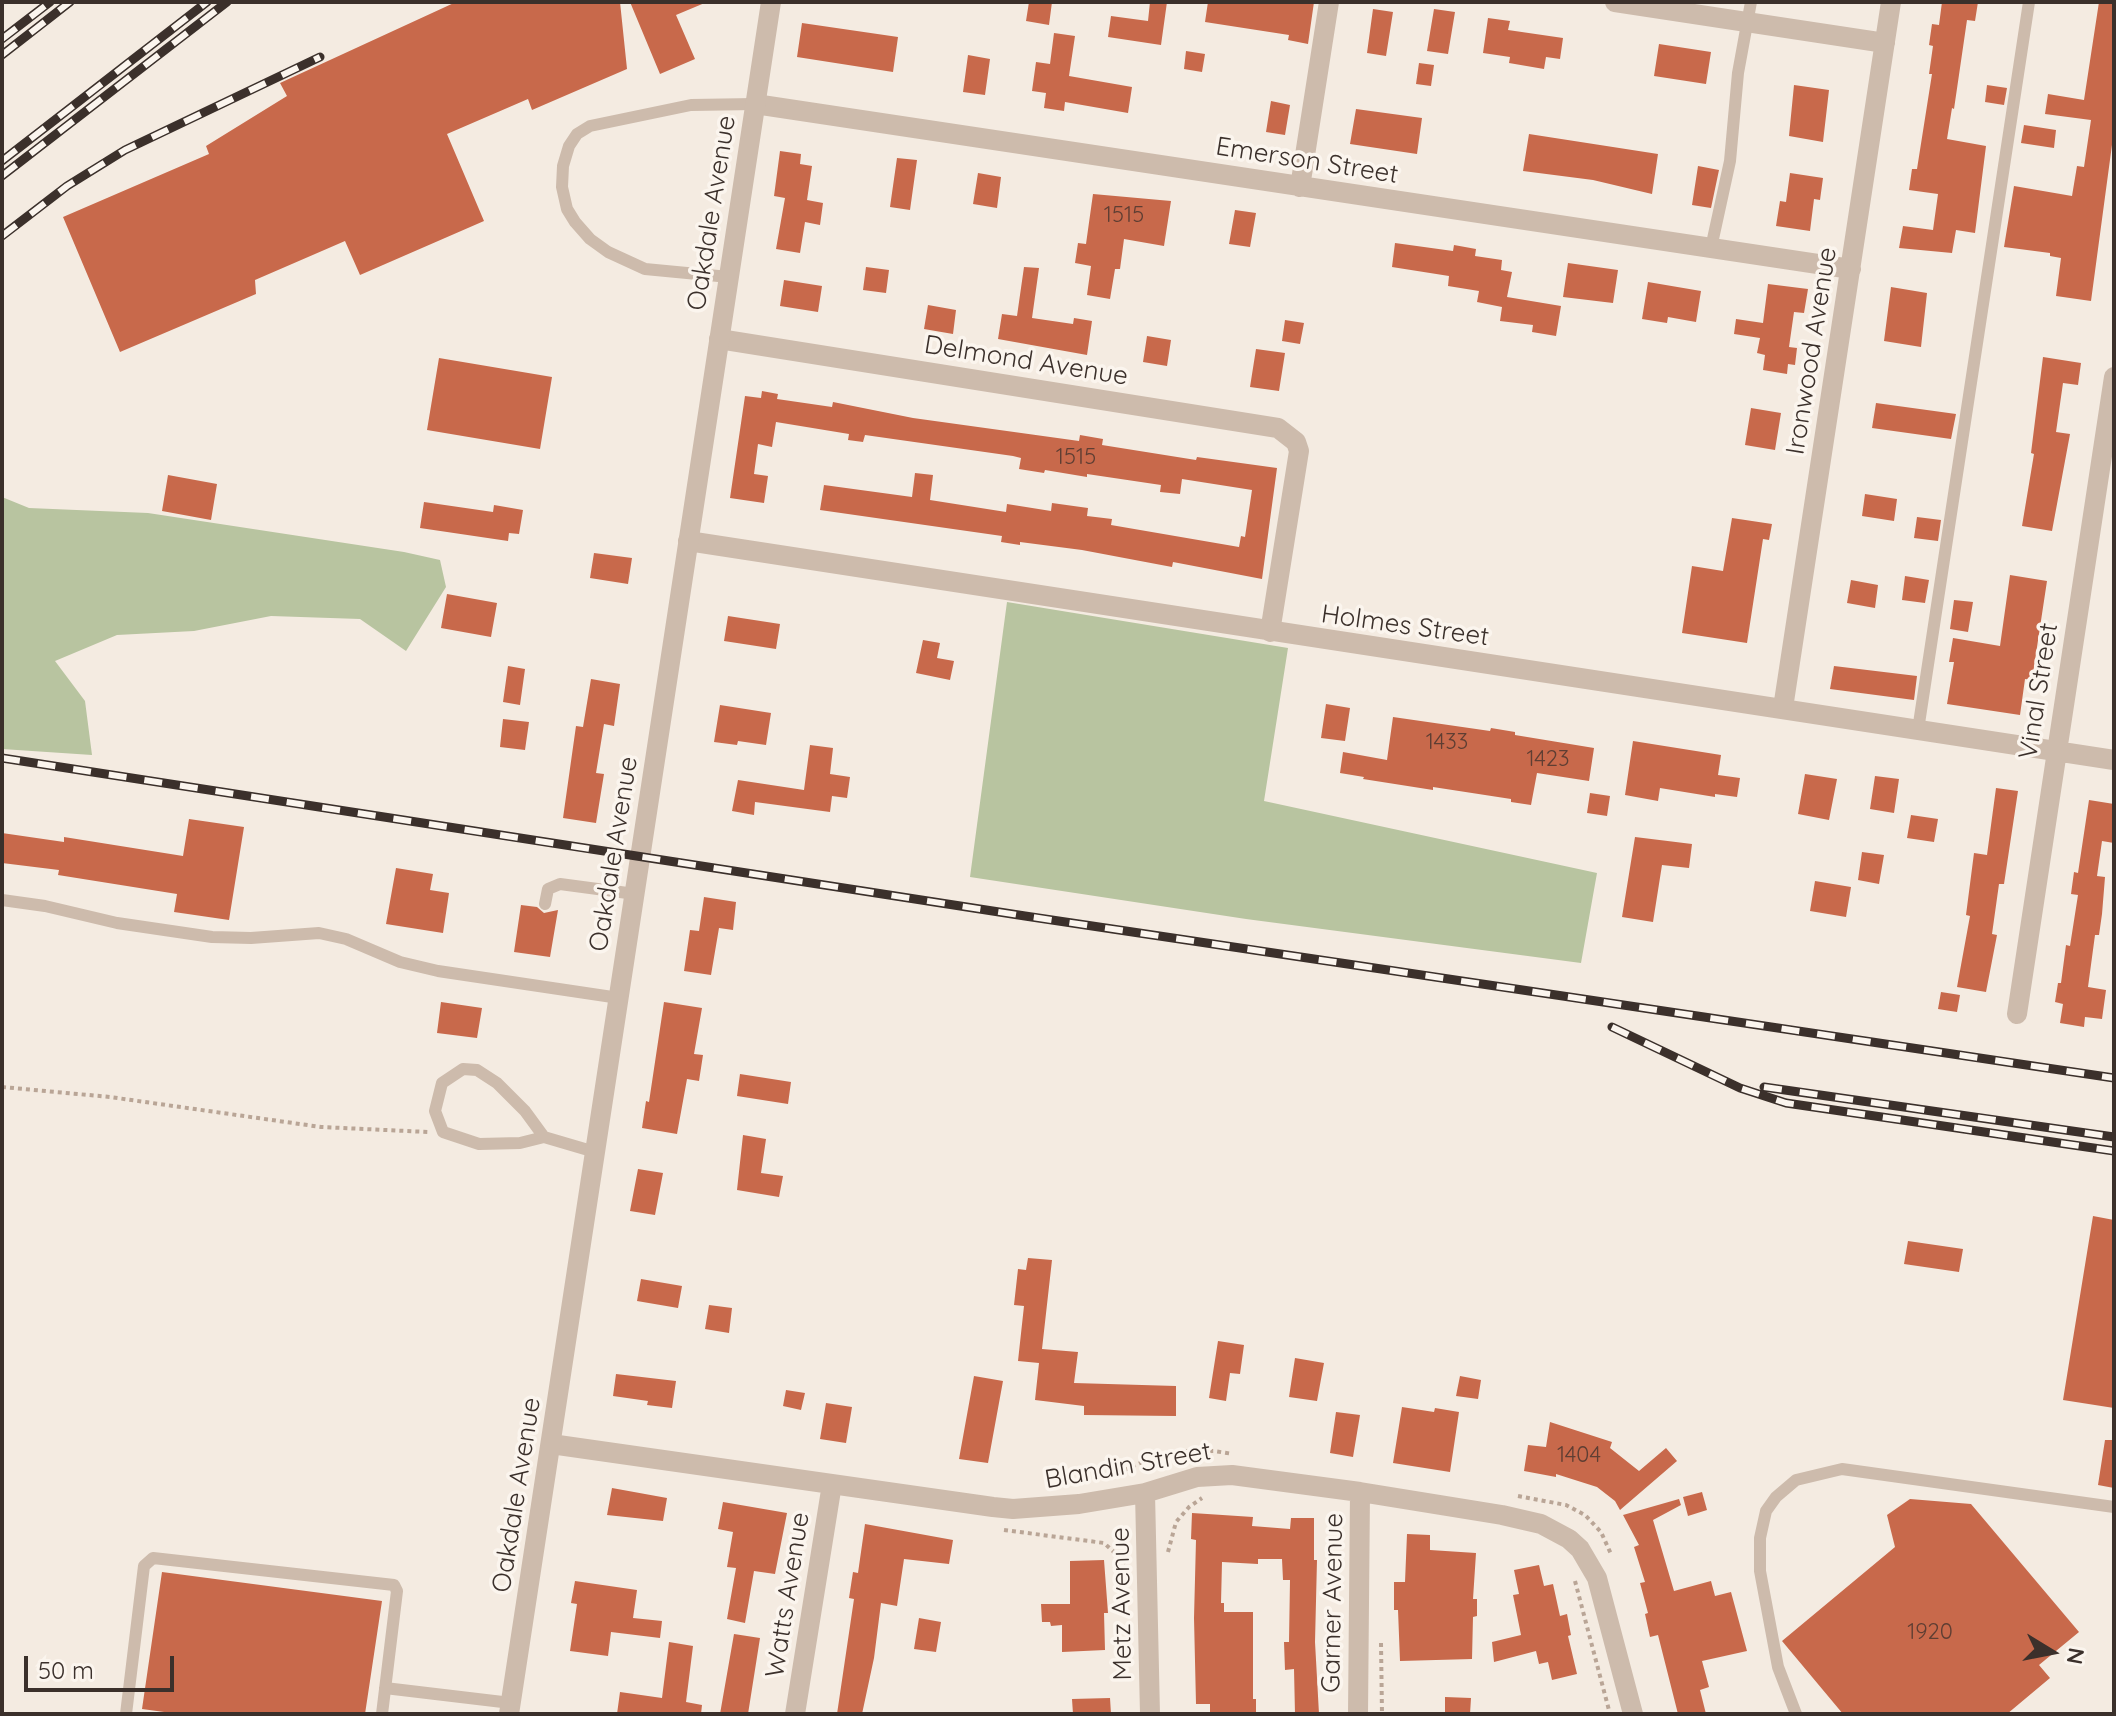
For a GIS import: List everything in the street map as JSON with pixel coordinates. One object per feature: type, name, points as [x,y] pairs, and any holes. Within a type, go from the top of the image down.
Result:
[{"type":"street","name":"Oakdale Avenue","points":[[510,1708],[771,2]]},
{"type":"street","points":[[1300,187],[1329,2]]},
{"type":"street","points":[[1615,2],[1749,12],[1885,43]]},
{"type":"street","name":"Ironwood Avenue","points":[[1783,708],[1891,2]]},
{"type":"street","name":"Emerson Street","points":[[755,104],[1851,269]]},
{"type":"street","name":"Delmond Avenue","points":[[719,339],[1278,428],[1296,442],[1299,451],[1270,632]]},
{"type":"street","name":"Vinal Street","points":[[2017,1014],[2114,377]]},
{"type":"street","name":"Holmes Street","points":[[688,541],[2114,760]]},
{"type":"street","name":"Blandin Street","points":[[551,1444],[1013,1509],[1079,1504],[1145,1493],[1197,1477],[1232,1475],[1360,1492],[1541,1524],[1569,1539],[1580,1549],[1597,1578],[1633,1714]]},
{"type":"street","name":"Watts Avenue","points":[[795,1714],[832,1484]]},
{"type":"street","name":"Garner Avenue","points":[[1358,1714],[1360,1492]]},
{"type":"street","name":"Metz Avenue","points":[[1145,1493],[1150,1714]]},
{"type":"lane","points":[[1918,730],[2029,2]]},
{"type":"lane","points":[[1711,248],[1730,161],[1738,73],[1749,12]]},
{"type":"lane","points":[[729,277],[645,269],[608,252],[582,231],[567,209],[562,187],[563,166],[569,146],[577,134],[590,126],[691,105],[755,104]]},
{"type":"lane","points":[[545,904],[548,889],[560,884],[635,894]]},
{"type":"lane","points":[[2,900],[45,906],[117,923],[212,937],[251,938],[319,933],[346,939],[400,962],[438,971],[619,998]]},
{"type":"lane","points":[[544,1137],[525,1111],[497,1083],[477,1070],[463,1069],[442,1083],[435,1111],[443,1132],[458,1139],[479,1144],[520,1143],[544,1137],[595,1152]]},
{"type":"lane","points":[[1796,1714],[1778,1667],[1760,1571],[1760,1538],[1766,1511],[1776,1497],[1796,1480],[1842,1469],[2114,1507]]},
{"type":"lane","points":[[126,1714],[144,1566],[153,1558],[394,1585],[397,1591],[382,1714]]},
{"type":"lane","points":[[385,1688],[510,1708]]},
{"type":"path","points":[[2,1087],[110,1097],[321,1127],[443,1132]]},
{"type":"path","points":[[1167,1555],[1176,1522],[1189,1507],[1207,1495]]},
{"type":"path","points":[[998,1529],[1104,1543],[1121,1557],[1129,1569]]},
{"type":"path","points":[[1574,1579],[1610,1714]]},
{"type":"path","points":[[1380,1635],[1382,1714]]},
{"type":"green space","points":[[2,497],[29,508],[148,513],[404,552],[440,560],[446,587],[406,651],[360,619],[271,616],[194,631],[117,635],[55,661],[85,701],[92,755],[2,749]]},
{"type":"green space","points":[[1007,602],[1288,648],[1264,801],[1597,873],[1581,963],[1246,919],[970,877]]},
{"type":"building","points":[[456,2],[620,2],[627,69],[532,110],[528,99],[447,134],[484,221],[360,275],[345,241],[255,280],[256,294],[120,352],[63,217],[209,154],[206,146],[287,96],[280,83]]},
{"type":"building","points":[[630,2],[707,2],[676,15],[695,59],[660,74]]},
{"type":"building","points":[[1029,2],[1052,2],[1049,25],[1026,21]]},
{"type":"building","points":[[1150,2],[1167,2],[1161,45],[1108,37],[1111,16],[1148,21]]},
{"type":"building","points":[[1208,2],[1314,2],[1308,44],[1288,40],[1289,35],[1205,22]]},
{"type":"building","points":[[1942,2],[1978,2],[1975,21],[1967,20],[1947,139],[1986,146],[1975,233],[1956,230],[1952,253],[1899,248],[1903,226],[1933,230],[1938,194],[1909,190],[1912,169],[1917,169],[1932,74],[1929,74],[1933,46],[1929,45],[1932,24],[1939,25]]},
{"type":"building","points":[[2099,2],[2114,2],[2114,130],[2091,301],[2056,296],[2061,258],[2050,256],[2050,253],[2004,247],[2014,186],[2072,196],[2077,166],[2084,167],[2091,120],[2045,114],[2048,94],[2084,100]]},
{"type":"building","points":[[1373,9],[1393,12],[1386,56],[1367,53]]},
{"type":"building","points":[[1434,9],[1455,12],[1448,54],[1427,51]]},
{"type":"building","points":[[1488,18],[1510,21],[1508,30],[1563,38],[1560,59],[1546,57],[1544,69],[1509,63],[1510,57],[1483,53]]},
{"type":"building","points":[[802,23],[898,37],[893,72],[797,57]]},
{"type":"building","points":[[1054,33],[1075,36],[1069,76],[1132,87],[1128,113],[1065,102],[1064,111],[1044,108],[1046,93],[1032,91],[1036,62],[1050,64]]},
{"type":"building","points":[[1659,44],[1711,52],[1706,84],[1654,76]]},
{"type":"building","points":[[1186,51],[1205,54],[1202,72],[1184,69]]},
{"type":"building","points":[[968,55],[990,59],[985,95],[963,92]]},
{"type":"building","points":[[1419,63],[1434,65],[1431,86],[1416,84]]},
{"type":"building","points":[[1794,85],[1829,90],[1823,142],[1789,136]]},
{"type":"building","points":[[1987,85],[2007,88],[2004,105],[1985,102]]},
{"type":"building","points":[[1271,101],[1290,105],[1285,135],[1266,132]]},
{"type":"building","points":[[1356,109],[1422,118],[1417,154],[1350,144]]},
{"type":"building","points":[[2024,125],[2056,130],[2054,148],[2021,143]]},
{"type":"building","points":[[1529,134],[1658,154],[1652,194],[1593,180],[1523,171]]},
{"type":"building","points":[[780,151],[801,154],[800,164],[812,166],[807,200],[823,203],[820,225],[805,222],[800,253],[776,249],[785,198],[774,196]]},
{"type":"building","points":[[897,158],[917,160],[910,210],[890,207]]},
{"type":"building","points":[[1698,166],[1719,170],[1711,208],[1692,205]]},
{"type":"building","points":[[978,173],[1001,177],[997,208],[973,204]]},
{"type":"building","points":[[1790,173],[1823,178],[1820,200],[1814,199],[1810,231],[1776,226],[1780,201],[1786,202]]},
{"type":"building","points":[[1093,194],[1171,201],[1164,246],[1124,239],[1120,269],[1115,269],[1110,299],[1087,295],[1091,266],[1075,263],[1078,243],[1086,244]]},
{"type":"building","points":[[1235,210],[1256,213],[1250,247],[1229,244]]},
{"type":"building","points":[[1395,243],[1453,251],[1454,245],[1476,249],[1475,256],[1502,260],[1501,270],[1512,272],[1507,297],[1561,306],[1556,336],[1532,332],[1533,325],[1500,321],[1502,307],[1477,302],[1479,291],[1448,286],[1449,276],[1392,267]]},
{"type":"building","points":[[1568,263],[1618,270],[1613,303],[1563,297]]},
{"type":"building","points":[[866,267],[889,270],[886,293],[863,290]]},
{"type":"building","points":[[1024,267],[1039,268],[1032,318],[1073,324],[1074,318],[1092,321],[1087,355],[998,339],[1002,314],[1017,316]]},
{"type":"building","points":[[784,280],[822,286],[818,312],[780,306]]},
{"type":"building","points":[[1648,282],[1701,291],[1696,322],[1668,317],[1667,323],[1642,319]]},
{"type":"building","points":[[1768,284],[1808,289],[1804,313],[1794,312],[1789,347],[1797,348],[1795,365],[1788,364],[1787,374],[1763,370],[1765,355],[1757,353],[1760,338],[1734,334],[1736,319],[1763,323]]},
{"type":"building","points":[[1891,287],[1927,293],[1921,347],[1884,341]]},
{"type":"building","points":[[928,305],[956,310],[953,334],[924,329]]},
{"type":"building","points":[[1285,320],[1304,323],[1300,344],[1282,341]]},
{"type":"building","points":[[1147,336],[1171,340],[1167,366],[1143,362]]},
{"type":"building","points":[[1256,349],[1285,353],[1279,391],[1250,387]]},
{"type":"building","points":[[2043,357],[2081,363],[2078,385],[2063,383],[2056,432],[2070,434],[2052,531],[2022,526],[2034,454],[2031,453]]},
{"type":"building","points":[[439,358],[552,377],[540,449],[427,430]]},
{"type":"building","points":[[762,391],[778,394],[777,399],[832,407],[833,402],[913,418],[1079,441],[1080,435],[1103,439],[1102,445],[1196,460],[1197,457],[1277,468],[1262,579],[1173,562],[1172,567],[1082,550],[1020,542],[1020,545],[1001,542],[1002,536],[820,510],[824,485],[912,497],[915,473],[933,475],[930,500],[1006,512],[1007,504],[1051,511],[1052,503],[1088,508],[1087,516],[1112,519],[1111,525],[1239,547],[1241,536],[1245,537],[1252,490],[1182,479],[1180,494],[1160,492],[1161,485],[1087,474],[1087,477],[1019,469],[1021,458],[1013,456],[865,435],[863,442],[848,440],[849,434],[776,422],[772,447],[758,444],[754,474],[768,476],[764,503],[730,498],[745,396],[761,398]]},
{"type":"building","points":[[1876,403],[1956,414],[1951,439],[1872,428]]},
{"type":"building","points":[[1751,408],[1781,413],[1775,450],[1745,445]]},
{"type":"building","points":[[168,475],[217,484],[211,520],[162,511]]},
{"type":"building","points":[[1865,494],[1897,499],[1894,521],[1862,516]]},
{"type":"building","points":[[424,502],[493,512],[494,505],[523,510],[519,534],[509,533],[508,541],[420,528]]},
{"type":"building","points":[[1917,517],[1941,520],[1938,541],[1914,538]]},
{"type":"building","points":[[1732,518],[1772,524],[1769,540],[1763,539],[1747,643],[1682,633],[1692,566],[1723,571]]},
{"type":"building","points":[[594,553],[632,558],[628,584],[590,578]]},
{"type":"building","points":[[2010,575],[2047,581],[2032,680],[2025,679],[2020,715],[1947,704],[1954,662],[1949,662],[1953,638],[2000,646]]},
{"type":"building","points":[[1905,576],[1929,580],[1925,603],[1902,600]]},
{"type":"building","points":[[1851,580],[1878,585],[1875,608],[1847,603]]},
{"type":"building","points":[[447,594],[497,603],[491,637],[441,628]]},
{"type":"building","points":[[1954,600],[1973,602],[1968,632],[1950,629]]},
{"type":"building","points":[[728,616],[780,624],[776,649],[724,641]]},
{"type":"building","points":[[923,640],[940,643],[937,658],[954,661],[950,680],[916,673]]},
{"type":"building","points":[[508,666],[525,669],[520,705],[503,702]]},
{"type":"building","points":[[1834,666],[1917,676],[1914,700],[1830,689]]},
{"type":"building","points":[[591,679],[620,684],[614,726],[604,724],[596,773],[604,774],[596,823],[563,818],[576,726],[583,727]]},
{"type":"building","points":[[1326,704],[1350,708],[1345,741],[1321,738]]},
{"type":"building","points":[[720,705],[771,713],[766,745],[714,742]]},
{"type":"building","points":[[1393,717],[1490,731],[1491,728],[1594,748],[1589,781],[1537,773],[1531,805],[1511,802],[1511,799],[1433,787],[1433,790],[1340,773],[1343,752],[1387,760]]},
{"type":"building","points":[[503,719],[529,722],[525,750],[500,747]]},
{"type":"building","points":[[1633,741],[1721,755],[1718,775],[1740,778],[1737,797],[1715,794],[1715,797],[1660,788],[1658,801],[1625,795]]},
{"type":"building","points":[[810,745],[833,748],[830,774],[850,777],[847,798],[832,796],[830,812],[755,802],[754,815],[732,811],[738,780],[804,790]]},
{"type":"building","points":[[1805,774],[1837,779],[1829,820],[1798,814]]},
{"type":"building","points":[[1875,776],[1899,779],[1894,813],[1870,809]]},
{"type":"building","points":[[1996,788],[2018,791],[2004,884],[1999,884],[1992,934],[1997,935],[1986,992],[1957,987],[1970,916],[1966,915],[1974,853],[1987,855]]},
{"type":"building","points":[[1590,793],[1610,796],[1607,816],[1587,813]]},
{"type":"building","points":[[2089,800],[2114,804],[2114,843],[2102,841],[2097,876],[2105,877],[2102,914],[2099,935],[2095,935],[2088,987],[2106,990],[2102,1019],[2085,1017],[2084,1027],[2060,1023],[2063,1004],[2055,1002],[2066,945],[2070,946],[2078,895],[2071,894],[2074,872],[2078,873]]},
{"type":"building","points":[[1911,815],[1938,819],[1934,842],[1907,838]]},
{"type":"building","points":[[189,819],[244,827],[229,920],[174,912],[177,894],[58,875],[59,870],[2,863],[2,833],[64,842],[64,837],[183,856]]},
{"type":"building","points":[[1635,837],[1692,844],[1689,868],[1662,865],[1653,922],[1622,917]]},
{"type":"building","points":[[1862,852],[1884,855],[1879,884],[1858,880]]},
{"type":"building","points":[[396,868],[433,874],[430,890],[449,893],[443,933],[386,924]]},
{"type":"building","points":[[1815,881],[1851,887],[1846,917],[1810,911]]},
{"type":"building","points":[[704,897],[736,902],[733,930],[719,928],[711,975],[684,971],[690,930],[699,931]]},
{"type":"building","points":[[521,905],[537,907],[544,913],[558,910],[550,957],[514,952]]},
{"type":"building","points":[[1941,992],[1960,995],[1957,1012],[1938,1009]]},
{"type":"building","points":[[441,1002],[482,1008],[477,1038],[437,1033]]},
{"type":"building","points":[[664,1002],[702,1008],[694,1054],[703,1055],[699,1081],[687,1079],[677,1134],[642,1128],[646,1101],[649,1102]]},
{"type":"building","points":[[740,1074],[791,1082],[788,1104],[737,1096]]},
{"type":"building","points":[[743,1135],[766,1139],[761,1173],[783,1176],[779,1197],[737,1190]]},
{"type":"building","points":[[638,1169],[663,1173],[655,1215],[630,1211]]},
{"type":"building","points":[[2093,1216],[2114,1220],[2114,1408],[2063,1400]]},
{"type":"building","points":[[1908,1241],[1963,1249],[1959,1272],[1904,1264]]},
{"type":"building","points":[[1028,1258],[1052,1260],[1042,1349],[1078,1352],[1074,1383],[1176,1386],[1176,1416],[1084,1415],[1084,1406],[1035,1400],[1039,1363],[1018,1361],[1024,1306],[1014,1305],[1018,1269],[1026,1270]]},
{"type":"building","points":[[641,1279],[682,1286],[678,1308],[637,1301]]},
{"type":"building","points":[[709,1305],[732,1308],[729,1333],[705,1329]]},
{"type":"building","points":[[1218,1341],[1244,1345],[1240,1374],[1230,1373],[1226,1401],[1209,1398]]},
{"type":"building","points":[[1295,1358],[1324,1363],[1317,1401],[1289,1397]]},
{"type":"building","points":[[616,1374],[676,1381],[672,1408],[613,1396]]},
{"type":"building","points":[[974,1376],[1003,1381],[988,1463],[959,1459]]},
{"type":"building","points":[[1460,1376],[1481,1380],[1478,1399],[1456,1396]]},
{"type":"building","points":[[786,1390],[805,1393],[801,1410],[783,1406]]},
{"type":"building","points":[[826,1403],[852,1407],[846,1443],[820,1439]]},
{"type":"building","points":[[1402,1407],[1459,1412],[1450,1472],[1393,1463]]},
{"type":"building","points":[[1336,1412],[1360,1415],[1353,1457],[1330,1453]]},
{"type":"building","points":[[1550,1422],[1612,1442],[1610,1448],[1639,1471],[1666,1448],[1677,1461],[1620,1510],[1615,1501],[1597,1487],[1556,1474],[1556,1477],[1524,1471],[1528,1445],[1546,1447]]},
{"type":"building","points":[[2105,1440],[2114,1440],[2114,1488],[2098,1485]]},
{"type":"building","points":[[612,1488],[667,1498],[663,1521],[607,1515]]},
{"type":"building","points":[[1702,1492],[1707,1510],[1688,1516],[1683,1497]]},
{"type":"building","points":[[1679,1499],[1681,1505],[1653,1520],[1674,1591],[1711,1581],[1715,1596],[1731,1592],[1747,1651],[1702,1661],[1709,1687],[1700,1690],[1706,1714],[1678,1714],[1658,1635],[1650,1637],[1645,1614],[1648,1613],[1640,1583],[1645,1582],[1634,1547],[1639,1545],[1623,1515]]},
{"type":"building","points":[[1910,1499],[1971,1504],[2079,1632],[2039,1665],[2050,1678],[2007,1714],[1843,1714],[1782,1641],[1895,1547],[1887,1515]]},
{"type":"building","points":[[723,1502],[787,1513],[775,1574],[754,1571],[745,1623],[727,1619],[736,1568],[727,1567],[733,1532],[718,1529]]},
{"type":"building","points":[[1192,1513],[1253,1517],[1252,1526],[1290,1529],[1291,1518],[1314,1518],[1319,1714],[1295,1714],[1294,1669],[1285,1670],[1284,1642],[1289,1642],[1290,1580],[1283,1580],[1282,1559],[1258,1559],[1258,1564],[1222,1562],[1221,1603],[1224,1603],[1224,1612],[1253,1612],[1253,1699],[1256,1699],[1256,1714],[1210,1714],[1210,1704],[1196,1704],[1196,1540],[1191,1539]]},
{"type":"building","points":[[865,1524],[953,1540],[949,1564],[904,1559],[897,1606],[881,1603],[862,1714],[837,1714],[854,1599],[849,1598],[853,1572],[858,1573]]},
{"type":"building","points":[[1407,1534],[1430,1535],[1430,1550],[1476,1553],[1473,1599],[1477,1599],[1477,1616],[1473,1617],[1472,1659],[1400,1661],[1394,1582],[1405,1582]]},
{"type":"building","points":[[1104,1560],[1108,1613],[1104,1613],[1105,1650],[1062,1652],[1062,1625],[1051,1626],[1050,1622],[1042,1622],[1041,1604],[1070,1604],[1070,1561]]},
{"type":"building","points":[[1539,1565],[1544,1586],[1553,1584],[1560,1616],[1567,1614],[1571,1635],[1568,1636],[1577,1674],[1552,1680],[1548,1662],[1539,1664],[1536,1651],[1494,1662],[1492,1642],[1521,1635],[1513,1595],[1519,1594],[1514,1570]]},
{"type":"building","points":[[162,1572],[382,1601],[365,1714],[179,1714],[142,1709]]},
{"type":"building","points":[[575,1581],[637,1590],[633,1618],[662,1621],[660,1638],[611,1632],[608,1656],[570,1651],[577,1604],[571,1603]]},
{"type":"building","points":[[919,1618],[941,1622],[936,1652],[914,1649]]},
{"type":"building","points":[[734,1634],[760,1638],[748,1714],[720,1714]]},
{"type":"building","points":[[669,1642],[693,1646],[686,1702],[702,1705],[701,1714],[617,1714],[620,1692],[662,1698]]},
{"type":"building","points":[[1445,1697],[1471,1698],[1470,1714],[1445,1714]]},
{"type":"building","points":[[1110,1698],[1111,1714],[1073,1714],[1072,1699]]},
{"type":"railway","points":[[2,39],[50,2]]},
{"type":"railway","points":[[2,55],[70,2]]},
{"type":"railway","points":[[2,161],[207,2]]},
{"type":"railway","points":[[2,176],[227,2]]},
{"type":"railway","points":[[2,236],[67,186],[125,150],[320,57]]},
{"type":"railway","points":[[2,758],[1025,916],[2114,1078]]},
{"type":"railway","points":[[1612,1027],[1740,1088],[1786,1103],[2114,1151]]},
{"type":"railway","points":[[1764,1087],[2114,1137]]}]
